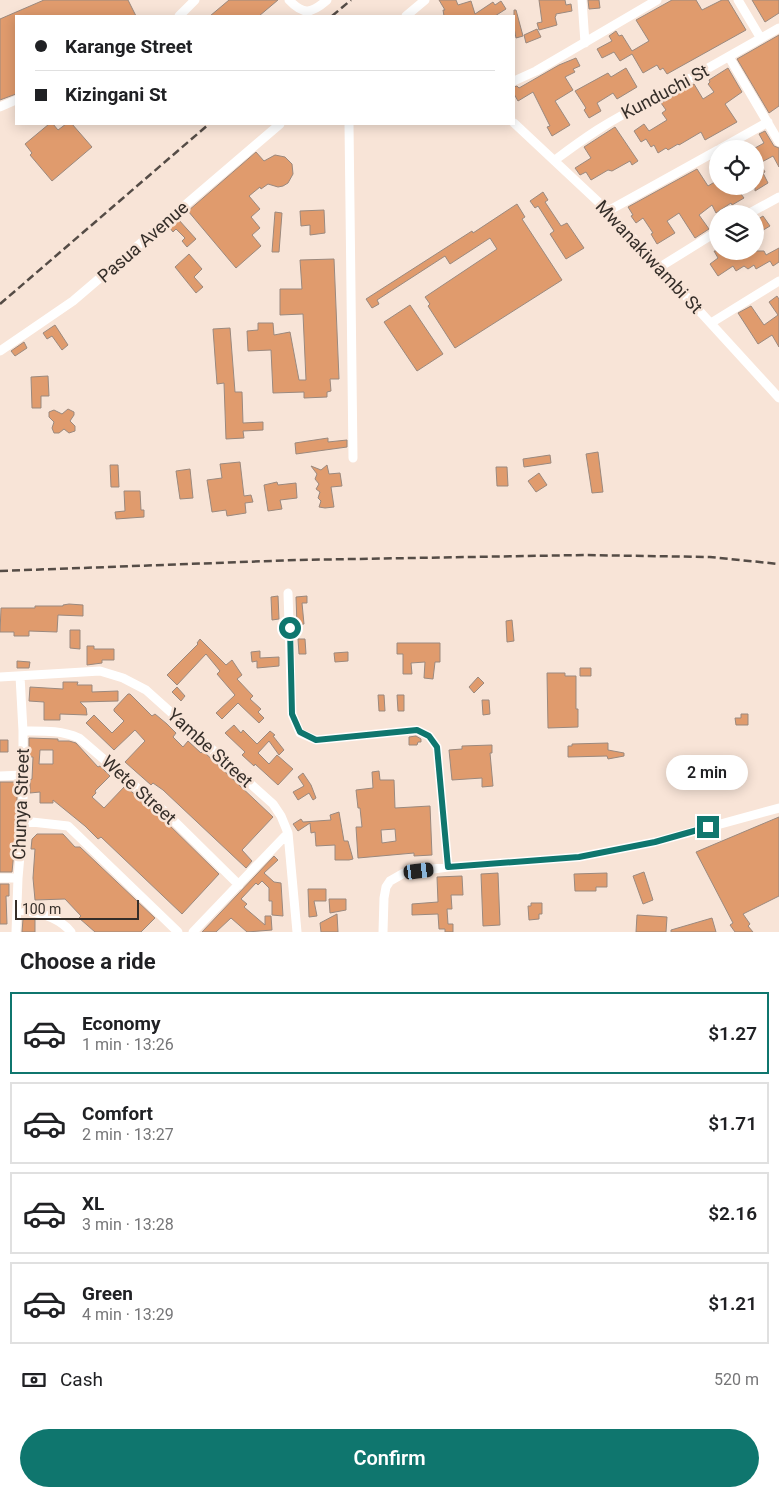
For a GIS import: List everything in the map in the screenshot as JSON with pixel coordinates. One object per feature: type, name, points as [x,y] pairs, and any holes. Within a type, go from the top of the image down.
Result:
[{"type":"street","points":[[180,15],[195,0]]},
{"type":"street","points":[[289,0],[297,9],[309,11],[327,0]]},
{"type":"street","points":[[407,15],[425,0]]},
{"type":"street","points":[[582,0],[585,43]]},
{"type":"street","points":[[515,81],[536,71],[658,0]]},
{"type":"street","points":[[738,0],[760,38]]},
{"type":"street","name":"Kunduchi St","points":[[555,160],[589,135],[623,114],[644,105],[779,28]]},
{"type":"street","points":[[729,57],[779,142]]},
{"type":"street","points":[[0,107],[15,100]]},
{"type":"street","points":[[736,140],[768,122]]},
{"type":"street","name":"Mwanakiwambi St","points":[[515,124],[608,211],[779,398]]},
{"type":"street","name":"Pasua Avenue","points":[[0,352],[73,301],[279,125]]},
{"type":"street","points":[[348,125],[353,458]]},
{"type":"street","points":[[608,211],[709,155]]},
{"type":"street","points":[[764,205],[779,197]]},
{"type":"street","points":[[660,267],[709,237]]},
{"type":"street","points":[[711,323],[779,281]]},
{"type":"street","points":[[288,593],[292,714],[300,732],[316,740],[417,730],[429,736],[437,747],[448,867]]},
{"type":"street","name":"Yambe Street","points":[[0,677],[100,672],[123,678],[146,690],[273,804],[281,816],[288,833],[297,932]]},
{"type":"street","name":"Chunya Street","points":[[16,932],[23,821],[23,731],[20,676]]},
{"type":"street","name":"Wete Street","points":[[23,731],[54,731],[68,733],[80,738],[164,811],[238,885]]},
{"type":"street","points":[[0,776],[23,775]]},
{"type":"street","points":[[383,932],[386,887],[390,881],[404,873],[448,867],[579,857],[655,842],[779,808]]},
{"type":"street","points":[[23,821],[68,826],[178,932]]},
{"type":"street","points":[[194,932],[288,833]]},
{"type":"street","points":[[0,878],[18,878]]},
{"type":"street","points":[[18,910],[46,915],[71,932]]},
{"type":"building","points":[[44,0],[128,0],[136,15],[15,15],[15,94],[0,100],[0,19]]},
{"type":"building","points":[[229,0],[278,0],[260,15],[211,15]]},
{"type":"building","points":[[439,0],[456,0],[458,5],[471,1],[475,14],[493,2],[495,5],[501,1],[506,9],[497,15],[444,15],[443,10],[445,10]]},
{"type":"building","points":[[539,0],[565,0],[566,5],[571,4],[572,11],[556,14],[557,25],[539,30],[537,23],[542,22]]},
{"type":"building","points":[[588,0],[599,0],[600,8],[589,9]]},
{"type":"building","points":[[672,0],[696,0],[702,10],[722,0],[728,0],[746,30],[667,74],[663,68],[660,70],[657,65],[643,73],[632,54],[620,61],[614,52],[602,58],[597,49],[612,41],[609,36],[616,31],[619,36],[622,35],[632,51],[649,41],[636,20]]},
{"type":"building","points":[[752,0],[779,0],[779,13],[765,22]]},
{"type":"building","points":[[514,10],[516,10],[523,36],[516,38],[515,15]]},
{"type":"building","points":[[537,29],[541,37],[526,43],[524,35]]},
{"type":"building","points":[[779,35],[779,106],[769,113],[737,59]]},
{"type":"building","points":[[576,58],[580,66],[573,69],[575,72],[565,77],[573,90],[555,101],[570,125],[552,136],[547,127],[550,126],[533,92],[518,101],[515,96],[515,87],[519,88],[559,65]]},
{"type":"building","points":[[626,68],[637,87],[617,99],[613,93],[597,103],[601,111],[589,118],[584,110],[586,108],[575,91],[608,73],[611,77]]},
{"type":"building","points":[[728,68],[742,92],[725,104],[737,122],[705,140],[701,132],[679,145],[668,150],[666,148],[658,153],[654,145],[651,147],[646,139],[641,142],[634,131],[644,124],[649,131],[667,120],[662,113],[666,110],[661,103],[694,84],[703,99],[714,92],[708,84],[709,80]]},
{"type":"building","points":[[48,125],[54,125],[58,130],[65,125],[73,125],[92,147],[52,181],[30,155],[32,153],[25,144]]},
{"type":"building","points":[[615,127],[638,161],[632,165],[630,161],[612,171],[608,170],[591,180],[586,172],[580,175],[575,168],[591,158],[584,147]]},
{"type":"building","points":[[765,131],[774,146],[779,148],[779,167],[773,156],[764,161],[764,140],[759,134]]},
{"type":"building","points":[[256,152],[264,161],[275,155],[285,157],[292,164],[293,174],[288,183],[283,186],[278,187],[268,184],[261,189],[260,187],[249,196],[260,209],[251,217],[260,228],[252,235],[261,246],[236,268],[188,211]]},
{"type":"building","points":[[697,169],[709,185],[709,195],[742,195],[744,198],[732,205],[731,203],[728,205],[709,205],[709,207],[699,215],[709,229],[695,238],[679,213],[667,221],[675,233],[657,244],[651,234],[653,233],[643,218],[636,223],[628,207]]},
{"type":"building","points":[[764,175],[768,183],[764,185]]},
{"type":"building","points":[[543,192],[548,200],[545,202],[561,226],[567,223],[584,248],[566,259],[550,234],[554,231],[538,206],[535,208],[530,201]]},
{"type":"building","points":[[517,204],[525,217],[522,219],[562,280],[455,348],[428,306],[430,304],[425,297],[497,249],[490,238],[450,264],[445,256],[377,300],[379,304],[372,308],[366,299]]},
{"type":"building","points":[[324,210],[325,233],[310,235],[310,225],[301,226],[300,211]]},
{"type":"building","points":[[275,212],[282,213],[279,252],[272,252]]},
{"type":"building","points":[[764,217],[770,226],[764,230]]},
{"type":"building","points":[[178,219],[196,239],[187,247],[182,241],[185,238],[176,229],[173,232],[169,227]]},
{"type":"building","points":[[779,248],[779,262],[773,266],[770,261],[756,269],[754,265],[748,269],[744,266],[736,271],[733,266],[718,276],[710,264],[715,260],[764,260],[764,251],[766,255]]},
{"type":"building","points":[[189,254],[202,269],[194,277],[203,287],[196,293],[175,267]]},
{"type":"building","points":[[334,259],[339,379],[330,379],[331,391],[327,392],[327,397],[304,398],[304,392],[273,393],[271,350],[248,351],[247,331],[258,330],[258,323],[273,323],[274,335],[290,332],[299,380],[306,380],[303,314],[280,315],[280,289],[302,289],[300,260]]},
{"type":"building","points":[[777,296],[779,299],[779,347],[772,335],[758,344],[738,313],[751,306],[764,325],[778,315],[769,302]]},
{"type":"building","points":[[410,305],[443,354],[417,371],[384,322]]},
{"type":"building","points":[[55,325],[68,345],[62,350],[52,336],[47,339],[43,333]]},
{"type":"building","points":[[230,328],[235,392],[242,392],[243,423],[263,422],[263,430],[243,431],[244,438],[226,439],[224,383],[217,384],[213,329]]},
{"type":"building","points":[[24,342],[27,348],[15,356],[11,351]]},
{"type":"building","points":[[48,376],[49,396],[41,396],[41,408],[32,408],[31,377]]},
{"type":"building","points":[[68,409],[74,412],[70,421],[75,426],[75,431],[69,433],[64,429],[59,433],[54,433],[52,428],[54,422],[49,417],[49,412],[54,410],[62,414]]},
{"type":"building","points":[[328,438],[328,442],[347,440],[347,447],[296,454],[295,443]]},
{"type":"building","points":[[598,452],[603,492],[592,493],[586,454]]},
{"type":"building","points":[[550,455],[551,463],[524,467],[523,459]]},
{"type":"building","points":[[240,462],[244,496],[251,495],[253,502],[245,503],[246,513],[227,516],[226,510],[212,512],[207,480],[222,478],[220,464]]},
{"type":"building","points":[[110,465],[118,465],[119,487],[111,487]]},
{"type":"building","points":[[327,465],[329,474],[340,473],[342,486],[331,487],[334,507],[325,508],[319,507],[321,501],[318,498],[320,492],[316,489],[319,484],[315,479],[317,474],[311,466],[321,470]]},
{"type":"building","points":[[496,467],[507,467],[508,486],[497,486]]},
{"type":"building","points":[[190,469],[193,498],[180,499],[176,471]]},
{"type":"building","points":[[539,473],[547,485],[536,492],[528,481]]},
{"type":"building","points":[[277,482],[278,485],[296,483],[297,498],[280,500],[282,509],[268,511],[264,485]]},
{"type":"building","points":[[124,491],[140,491],[141,510],[144,510],[144,517],[116,519],[115,512],[125,511]]},
{"type":"building","points":[[278,596],[279,619],[272,620],[271,597]]},
{"type":"building","points":[[307,596],[307,603],[302,603],[304,624],[297,625],[296,597]]},
{"type":"building","points":[[69,604],[83,605],[83,616],[58,615],[57,632],[29,631],[29,636],[14,636],[14,632],[0,632],[1,608],[35,608],[35,606],[63,606]]},
{"type":"building","points":[[512,620],[514,641],[507,642],[506,621]]},
{"type":"building","points":[[70,630],[80,630],[80,649],[70,648]]},
{"type":"building","points":[[200,639],[226,665],[232,660],[242,675],[237,679],[253,696],[250,699],[261,709],[258,712],[264,718],[259,723],[238,703],[222,719],[216,713],[235,695],[217,674],[220,671],[206,654],[177,685],[167,675],[198,644]]},
{"type":"building","points":[[298,639],[305,639],[306,654],[299,654]]},
{"type":"building","points":[[397,643],[440,643],[440,662],[435,662],[433,679],[424,678],[425,662],[411,663],[412,674],[403,674],[403,654],[397,654]]},
{"type":"building","points":[[87,646],[94,646],[94,649],[114,649],[114,660],[102,660],[102,663],[87,665]]},
{"type":"building","points":[[260,651],[260,658],[279,657],[279,666],[257,668],[257,661],[252,662],[251,652]]},
{"type":"building","points":[[348,652],[348,661],[335,662],[334,653]]},
{"type":"building","points":[[17,661],[30,662],[29,668],[17,668]]},
{"type":"building","points":[[580,668],[591,668],[591,676],[580,676]]},
{"type":"building","points":[[547,673],[565,673],[565,676],[576,676],[578,727],[548,728]]},
{"type":"building","points":[[478,677],[484,683],[474,693],[469,687]]},
{"type":"building","points":[[63,682],[78,682],[77,685],[92,685],[92,692],[118,691],[118,701],[80,702],[86,708],[87,715],[60,714],[60,720],[44,720],[44,702],[29,701],[30,687],[63,689]]},
{"type":"building","points":[[177,687],[185,696],[181,701],[172,692]]},
{"type":"building","points":[[128,694],[152,716],[155,714],[167,724],[176,733],[173,737],[183,747],[188,741],[201,753],[203,751],[273,817],[242,850],[252,861],[246,868],[163,790],[153,783],[151,785],[125,762],[145,741],[135,730],[114,750],[86,723],[94,715],[112,733],[124,721],[114,709]]},
{"type":"building","points":[[378,695],[384,695],[385,711],[379,711]]},
{"type":"building","points":[[397,695],[404,695],[404,711],[398,711]]},
{"type":"building","points":[[482,700],[489,700],[490,714],[483,715]]},
{"type":"building","points":[[741,714],[748,714],[748,725],[736,725],[735,718],[741,718]]},
{"type":"building","points":[[234,725],[241,733],[243,730],[257,744],[270,731],[275,735],[273,736],[284,750],[279,755],[269,741],[258,753],[269,764],[277,755],[293,769],[278,785],[242,755],[245,752],[225,733]]},
{"type":"building","points":[[416,736],[421,739],[421,742],[418,742],[417,745],[409,745],[409,737]]},
{"type":"building","points":[[29,738],[58,739],[58,741],[76,743],[98,767],[100,766],[110,776],[95,791],[96,793],[92,797],[104,808],[125,786],[160,816],[219,874],[182,914],[101,837],[98,839],[53,800],[53,803],[40,803],[40,792],[30,793],[33,757],[29,757]],"holes":[[[40,750],[53,750],[53,764],[39,764]]]},
{"type":"building","points":[[0,740],[8,740],[8,752],[0,752]]},
{"type":"building","points":[[608,743],[608,750],[624,753],[624,756],[608,759],[607,756],[568,757],[568,746],[572,746],[572,744]]},
{"type":"building","points":[[492,745],[492,753],[490,753],[493,786],[482,787],[482,778],[452,780],[449,750],[462,749],[462,746]]},
{"type":"building","points":[[379,771],[380,780],[394,780],[395,808],[430,806],[432,855],[414,856],[414,853],[358,858],[356,827],[362,827],[356,790],[373,788],[372,772]],"holes":[[[395,829],[396,841],[382,843],[381,830]]]},
{"type":"building","points":[[303,773],[311,785],[316,798],[313,800],[309,793],[298,800],[293,792],[304,786],[298,777]]},
{"type":"building","points":[[0,782],[17,782],[17,821],[12,872],[0,872]]},
{"type":"building","points":[[339,812],[344,841],[348,841],[353,859],[335,860],[335,845],[316,846],[315,832],[311,833],[310,823],[298,831],[293,824],[301,819],[303,822],[331,820],[330,815]]},
{"type":"building","points":[[779,817],[779,896],[743,914],[753,932],[735,932],[730,925],[733,923],[696,852]]},
{"type":"building","points":[[37,834],[63,834],[75,847],[80,847],[155,918],[141,932],[95,932],[79,918],[81,916],[65,899],[35,900],[33,878],[35,849],[31,849],[32,839]]},
{"type":"building","points":[[274,856],[278,860],[264,873],[274,882],[281,883],[283,916],[272,915],[272,901],[269,901],[269,888],[262,881],[258,885],[256,883],[241,899],[247,904],[244,907],[265,925],[265,916],[271,916],[272,930],[247,932],[231,918],[216,932],[202,932]]},
{"type":"building","points":[[644,872],[653,900],[643,904],[633,876]]},
{"type":"building","points":[[498,873],[500,925],[483,926],[481,874]]},
{"type":"building","points":[[607,873],[607,887],[596,887],[596,891],[575,891],[574,874]]},
{"type":"building","points":[[462,876],[463,895],[451,895],[452,909],[447,909],[448,924],[453,924],[453,932],[445,932],[445,929],[439,929],[438,914],[412,915],[412,904],[438,902],[437,877]]},
{"type":"building","points":[[0,884],[9,884],[9,896],[6,896],[7,924],[0,924]]},
{"type":"building","points":[[308,889],[326,889],[326,901],[314,901],[317,916],[309,917]]},
{"type":"building","points":[[329,899],[346,899],[346,910],[330,913]]},
{"type":"building","points":[[531,903],[542,903],[542,914],[539,914],[539,919],[529,920],[528,906],[531,906]]},
{"type":"building","points":[[337,914],[338,932],[321,932],[320,923]]},
{"type":"building","points":[[637,915],[667,917],[666,932],[636,932]]},
{"type":"building","points":[[712,918],[716,932],[671,932],[671,930]]},
{"type":"building","points":[[23,919],[35,919],[35,932],[22,932]]},
{"type":"railway","points":[[333,15],[351,0]]},
{"type":"railway","points":[[0,304],[208,125]]},
{"type":"railway","points":[[0,571],[296,560],[584,555],[710,557],[779,564]]},
{"type":"route","points":[[290,628],[292,714],[300,732],[316,740],[417,730],[429,736],[437,747],[448,867],[579,857],[655,842],[708,827]]}]
